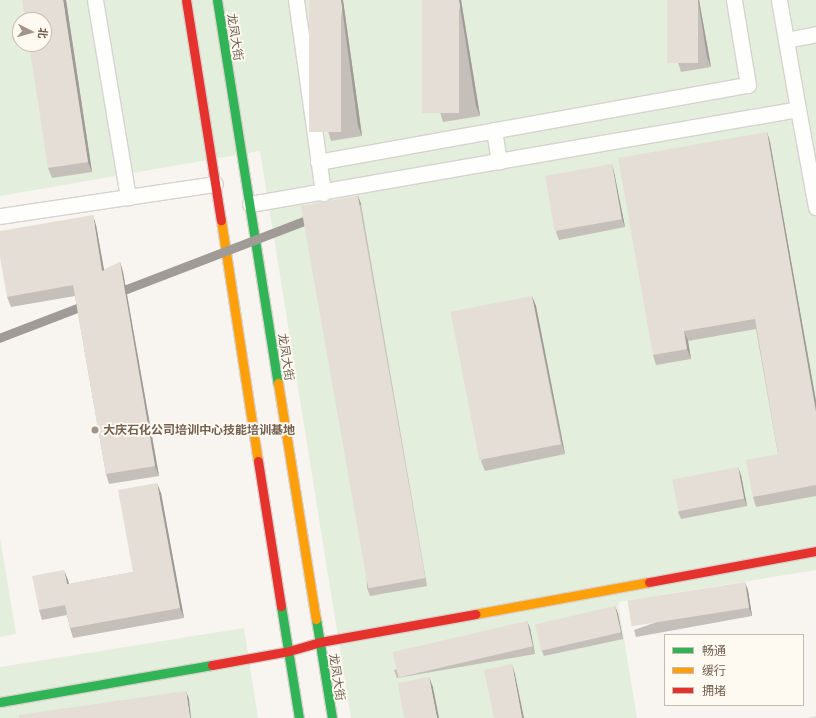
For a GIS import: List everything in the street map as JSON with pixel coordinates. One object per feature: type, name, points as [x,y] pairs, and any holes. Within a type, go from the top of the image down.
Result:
[{"type":"main road","points":[[186,0],[299,718]]},
{"type":"main road","name":"龙凤大街","points":[[217,0],[332,718]]},
{"type":"main road","points":[[0,702],[289,651],[320,642],[816,551]]},
{"type":"street","points":[[95,0],[128,197]]},
{"type":"street","points":[[296,0],[323,193]]},
{"type":"street","points":[[318,162],[748,86],[734,0]]},
{"type":"street","points":[[779,0],[816,207]]},
{"type":"street","points":[[786,40],[816,34]]},
{"type":"street","points":[[250,204],[323,193],[798,109]]},
{"type":"street","points":[[494,130],[499,162]]},
{"type":"street","points":[[0,216],[215,184]]},
{"type":"green space","points":[[0,0],[816,0],[816,570],[618,602],[637,718],[351,718],[260,151],[0,196]]},
{"type":"green space","points":[[0,538],[16,634],[0,637]]},
{"type":"green space","points":[[244,628],[258,718],[0,718],[0,667]]},
{"type":"building","points":[[22,0],[63,0],[88,162],[48,168],[30,52],[52,52],[52,12],[24,12]]},
{"type":"building","points":[[309,0],[341,0],[341,132],[309,132]]},
{"type":"building","points":[[422,0],[459,0],[459,113],[422,113]]},
{"type":"building","points":[[667,0],[698,0],[698,63],[667,63]]},
{"type":"building","points":[[767,132],[816,412],[816,485],[753,497],[746,460],[778,454],[755,319],[684,331],[687,349],[653,355],[618,158]]},
{"type":"building","points":[[612,164],[622,219],[555,231],[545,176]]},
{"type":"building","points":[[358,196],[425,578],[368,588],[301,206]]},
{"type":"building","points":[[93,215],[102,271],[120,262],[155,466],[106,474],[73,285],[7,297],[0,257],[0,231]]},
{"type":"building","points":[[532,296],[561,444],[479,460],[451,312]]},
{"type":"building","points":[[738,467],[744,498],[678,511],[672,480]]},
{"type":"building","points":[[157,483],[180,608],[70,628],[65,605],[39,610],[32,576],[64,570],[67,584],[133,572],[118,490]]},
{"type":"building","points":[[745,582],[749,608],[632,626],[627,601]]},
{"type":"building","points":[[615,606],[621,632],[541,651],[535,624]]},
{"type":"building","points":[[527,621],[533,646],[398,677],[393,652]]},
{"type":"building","points":[[512,664],[522,718],[494,718],[484,670]]},
{"type":"building","points":[[429,677],[437,718],[404,718],[398,683]]},
{"type":"building","points":[[186,691],[190,718],[19,718],[19,715]]},
{"type":"traffic: fast","points":[[217,0],[278,383]]},
{"type":"traffic: fast","points":[[281,606],[299,718]]},
{"type":"traffic: fast","points":[[316,619],[332,718]]},
{"type":"traffic: fast","points":[[0,702],[212,665]]},
{"type":"traffic: slow","points":[[221,220],[258,461]]},
{"type":"traffic: slow","points":[[278,383],[316,619]]},
{"type":"traffic: slow","points":[[475,614],[649,582]]},
{"type":"traffic: jam","points":[[186,0],[221,220]]},
{"type":"traffic: jam","points":[[258,461],[281,606]]},
{"type":"traffic: jam","points":[[649,582],[816,551]]},
{"type":"traffic: jam","points":[[212,665],[289,651],[320,642],[475,614]]},
{"type":"place","name":"大庆石化公司培训中心技能培训基地","points":[[95,430]]}]
